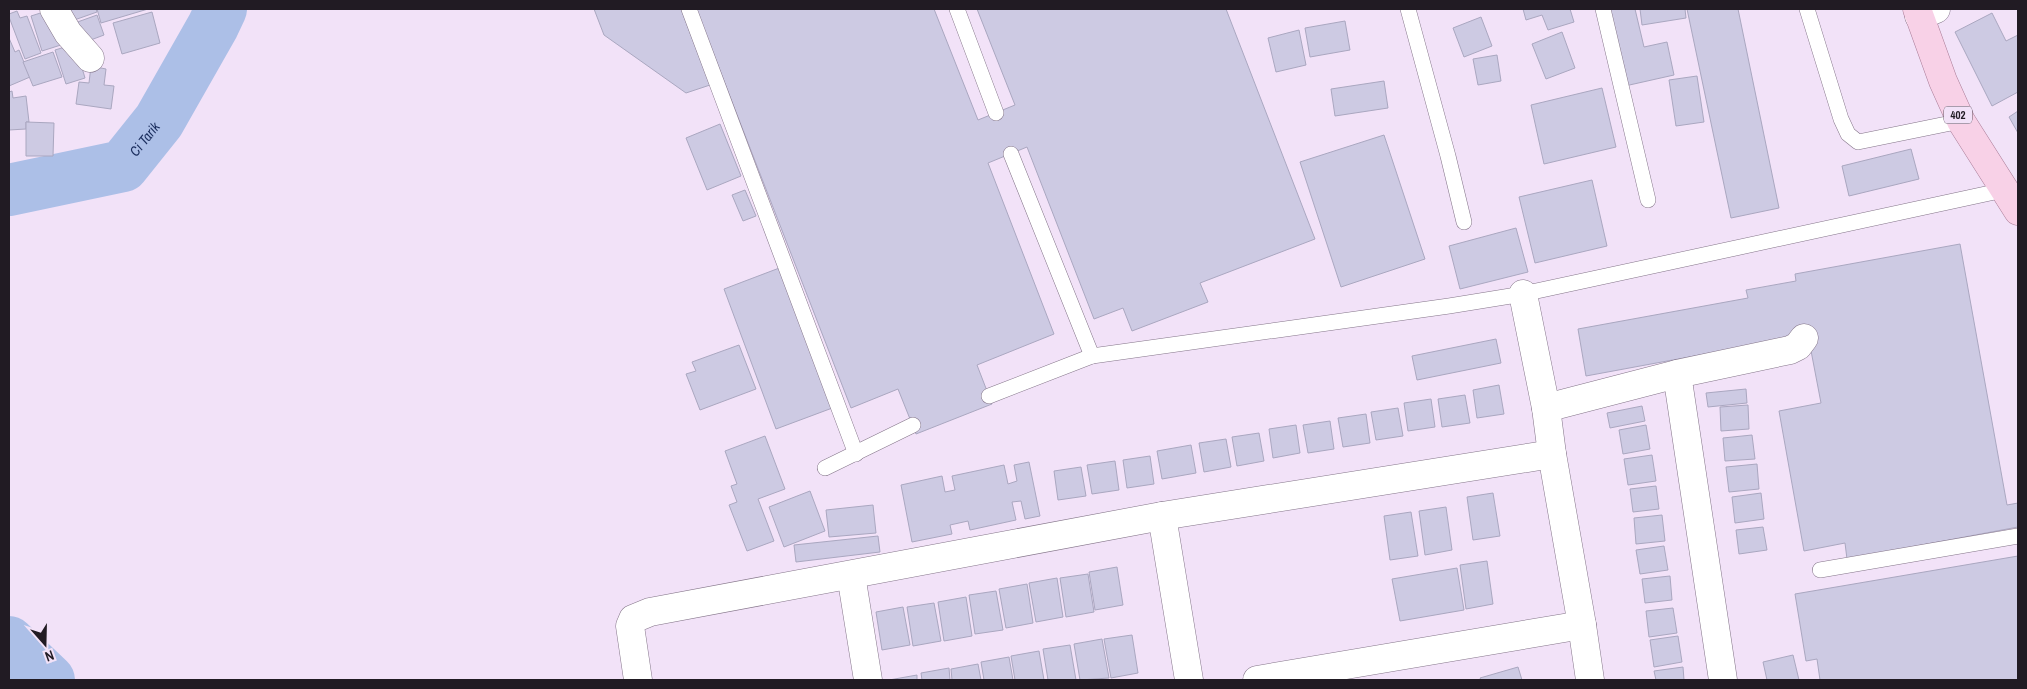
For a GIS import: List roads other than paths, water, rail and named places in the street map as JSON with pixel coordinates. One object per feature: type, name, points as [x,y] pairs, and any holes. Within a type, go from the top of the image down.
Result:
[{"type":"main road","name":"402","points":[[1924,11],[1943,81],[1961,122],[2011,200]]},
{"type":"street","points":[[54,9],[68,33],[90,58]]},
{"type":"street","points":[[1523,294],[1546,408],[1590,680]]},
{"type":"street","points":[[1546,408],[1677,374],[1790,350],[1798,346],[1804,338]]},
{"type":"street","points":[[1677,374],[1723,680]]},
{"type":"street","points":[[638,680],[630,626],[633,619],[677,606],[1162,516],[1552,454]]},
{"type":"street","points":[[1162,516],[1189,680]]},
{"type":"street","points":[[851,575],[868,680]]},
{"type":"street","points":[[1257,680],[1582,624]]},
{"type":"lane","points":[[689,9],[856,454]]},
{"type":"lane","points":[[957,9],[996,113]]},
{"type":"lane","points":[[1408,9],[1464,222]]},
{"type":"lane","points":[[1603,9],[1648,200]]},
{"type":"lane","points":[[1807,9],[1841,119],[1848,134],[1858,142],[1961,122]]},
{"type":"lane","points":[[1011,154],[1092,356]]},
{"type":"lane","points":[[989,396],[1092,356],[1523,294],[2011,200]]},
{"type":"lane","points":[[825,468],[912,426]]},
{"type":"lane","points":[[1820,570],[2018,536]]},
{"type":"waterway","name":"Ci Tarik","points":[[9,190],[123,166],[159,121],[221,9]]},
{"type":"waterway","name":"Ci Tarik","points":[[9,642],[49,680]]}]
